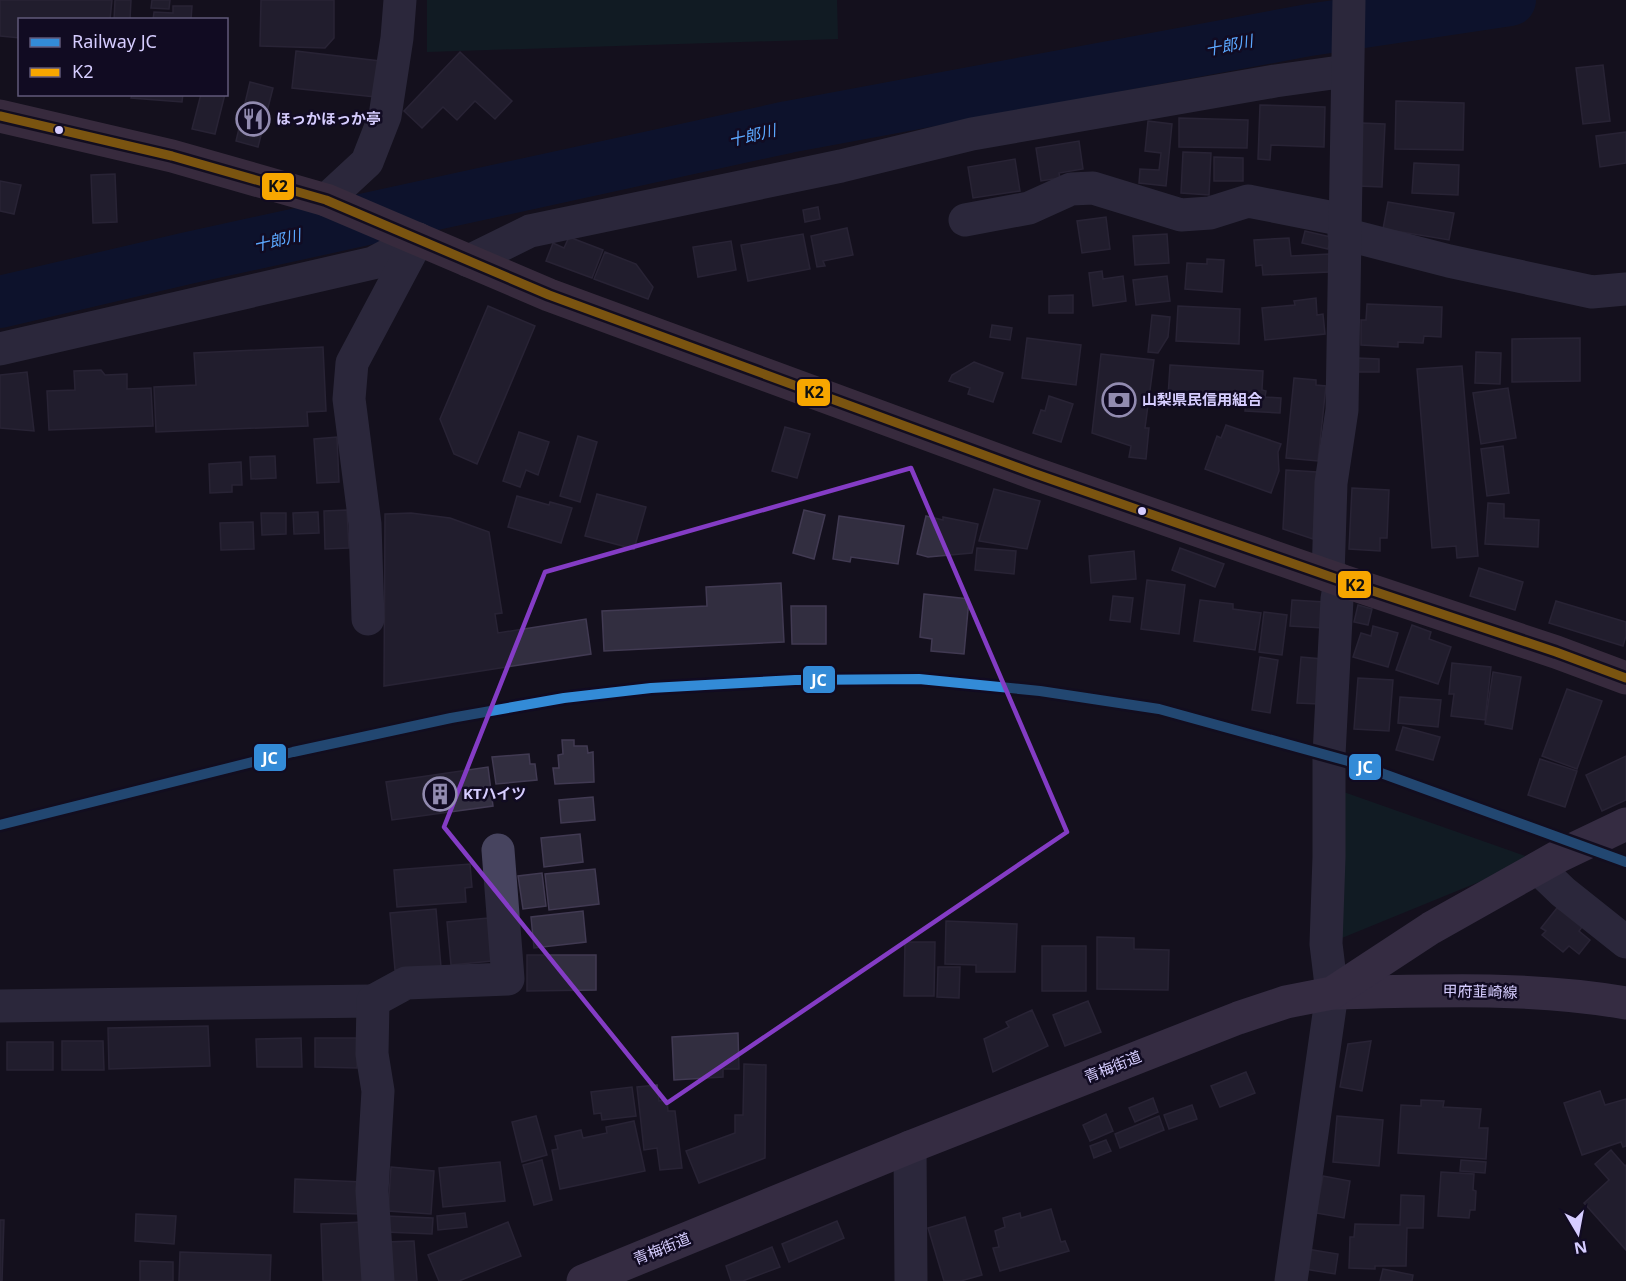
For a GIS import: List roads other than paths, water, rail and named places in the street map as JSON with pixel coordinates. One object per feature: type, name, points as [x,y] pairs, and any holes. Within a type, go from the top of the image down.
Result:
[{"type":"highway","points":[[0,116],[172,156],[326,200],[549,295],[1011,465],[1626,678]]},
{"type":"main road","name":"青梅街道","points":[[583,1281],[1238,1018],[1286,1002],[1332,993],[1431,928],[1581,845],[1626,824]]},
{"type":"main road","name":"甲府韮崎線","points":[[1332,993],[1459,991],[1557,994],[1626,1003]]},
{"type":"street","points":[[326,200],[368,162],[385,116],[397,38],[400,0]]},
{"type":"street","points":[[1292,1281],[1332,993],[1326,944],[1329,755],[1337,599],[1334,578],[1331,483],[1342,410],[1349,0]]},
{"type":"street","points":[[468,261],[530,231],[841,166],[972,134],[1275,81],[1347,71]]},
{"type":"street","points":[[965,220],[1029,208],[1071,189],[1093,188],[1181,215],[1210,213],[1248,201],[1344,227],[1449,261],[1592,292],[1626,289]]},
{"type":"street","points":[[0,349],[373,263],[418,239]]},
{"type":"street","points":[[368,619],[365,524],[349,399],[352,363],[418,239]]},
{"type":"street","points":[[0,1006],[373,1001],[406,983],[508,979],[498,850]]},
{"type":"street","points":[[1538,868],[1563,892],[1626,942]]},
{"type":"street","points":[[373,1001],[372,1054],[378,1091],[372,1191],[378,1281]]},
{"type":"street","points":[[910,1148],[911,1281]]},
{"type":"waterway","name":"十郎川","points":[[0,302],[188,258],[788,127],[1309,30],[1510,0]]},
{"type":"rail line","name":"JC","points":[[0,825],[293,752],[451,718],[564,698],[651,688],[795,680],[919,679],[1040,691],[1159,709],[1348,761],[1626,862]]},
{"type":"place","name":"ほっかほっか亭","points":[[253,119]]},
{"type":"place","name":"山梨県民信用組合","points":[[1119,400]]},
{"type":"place","name":"KTハイツ","points":[[440,794]]}]
